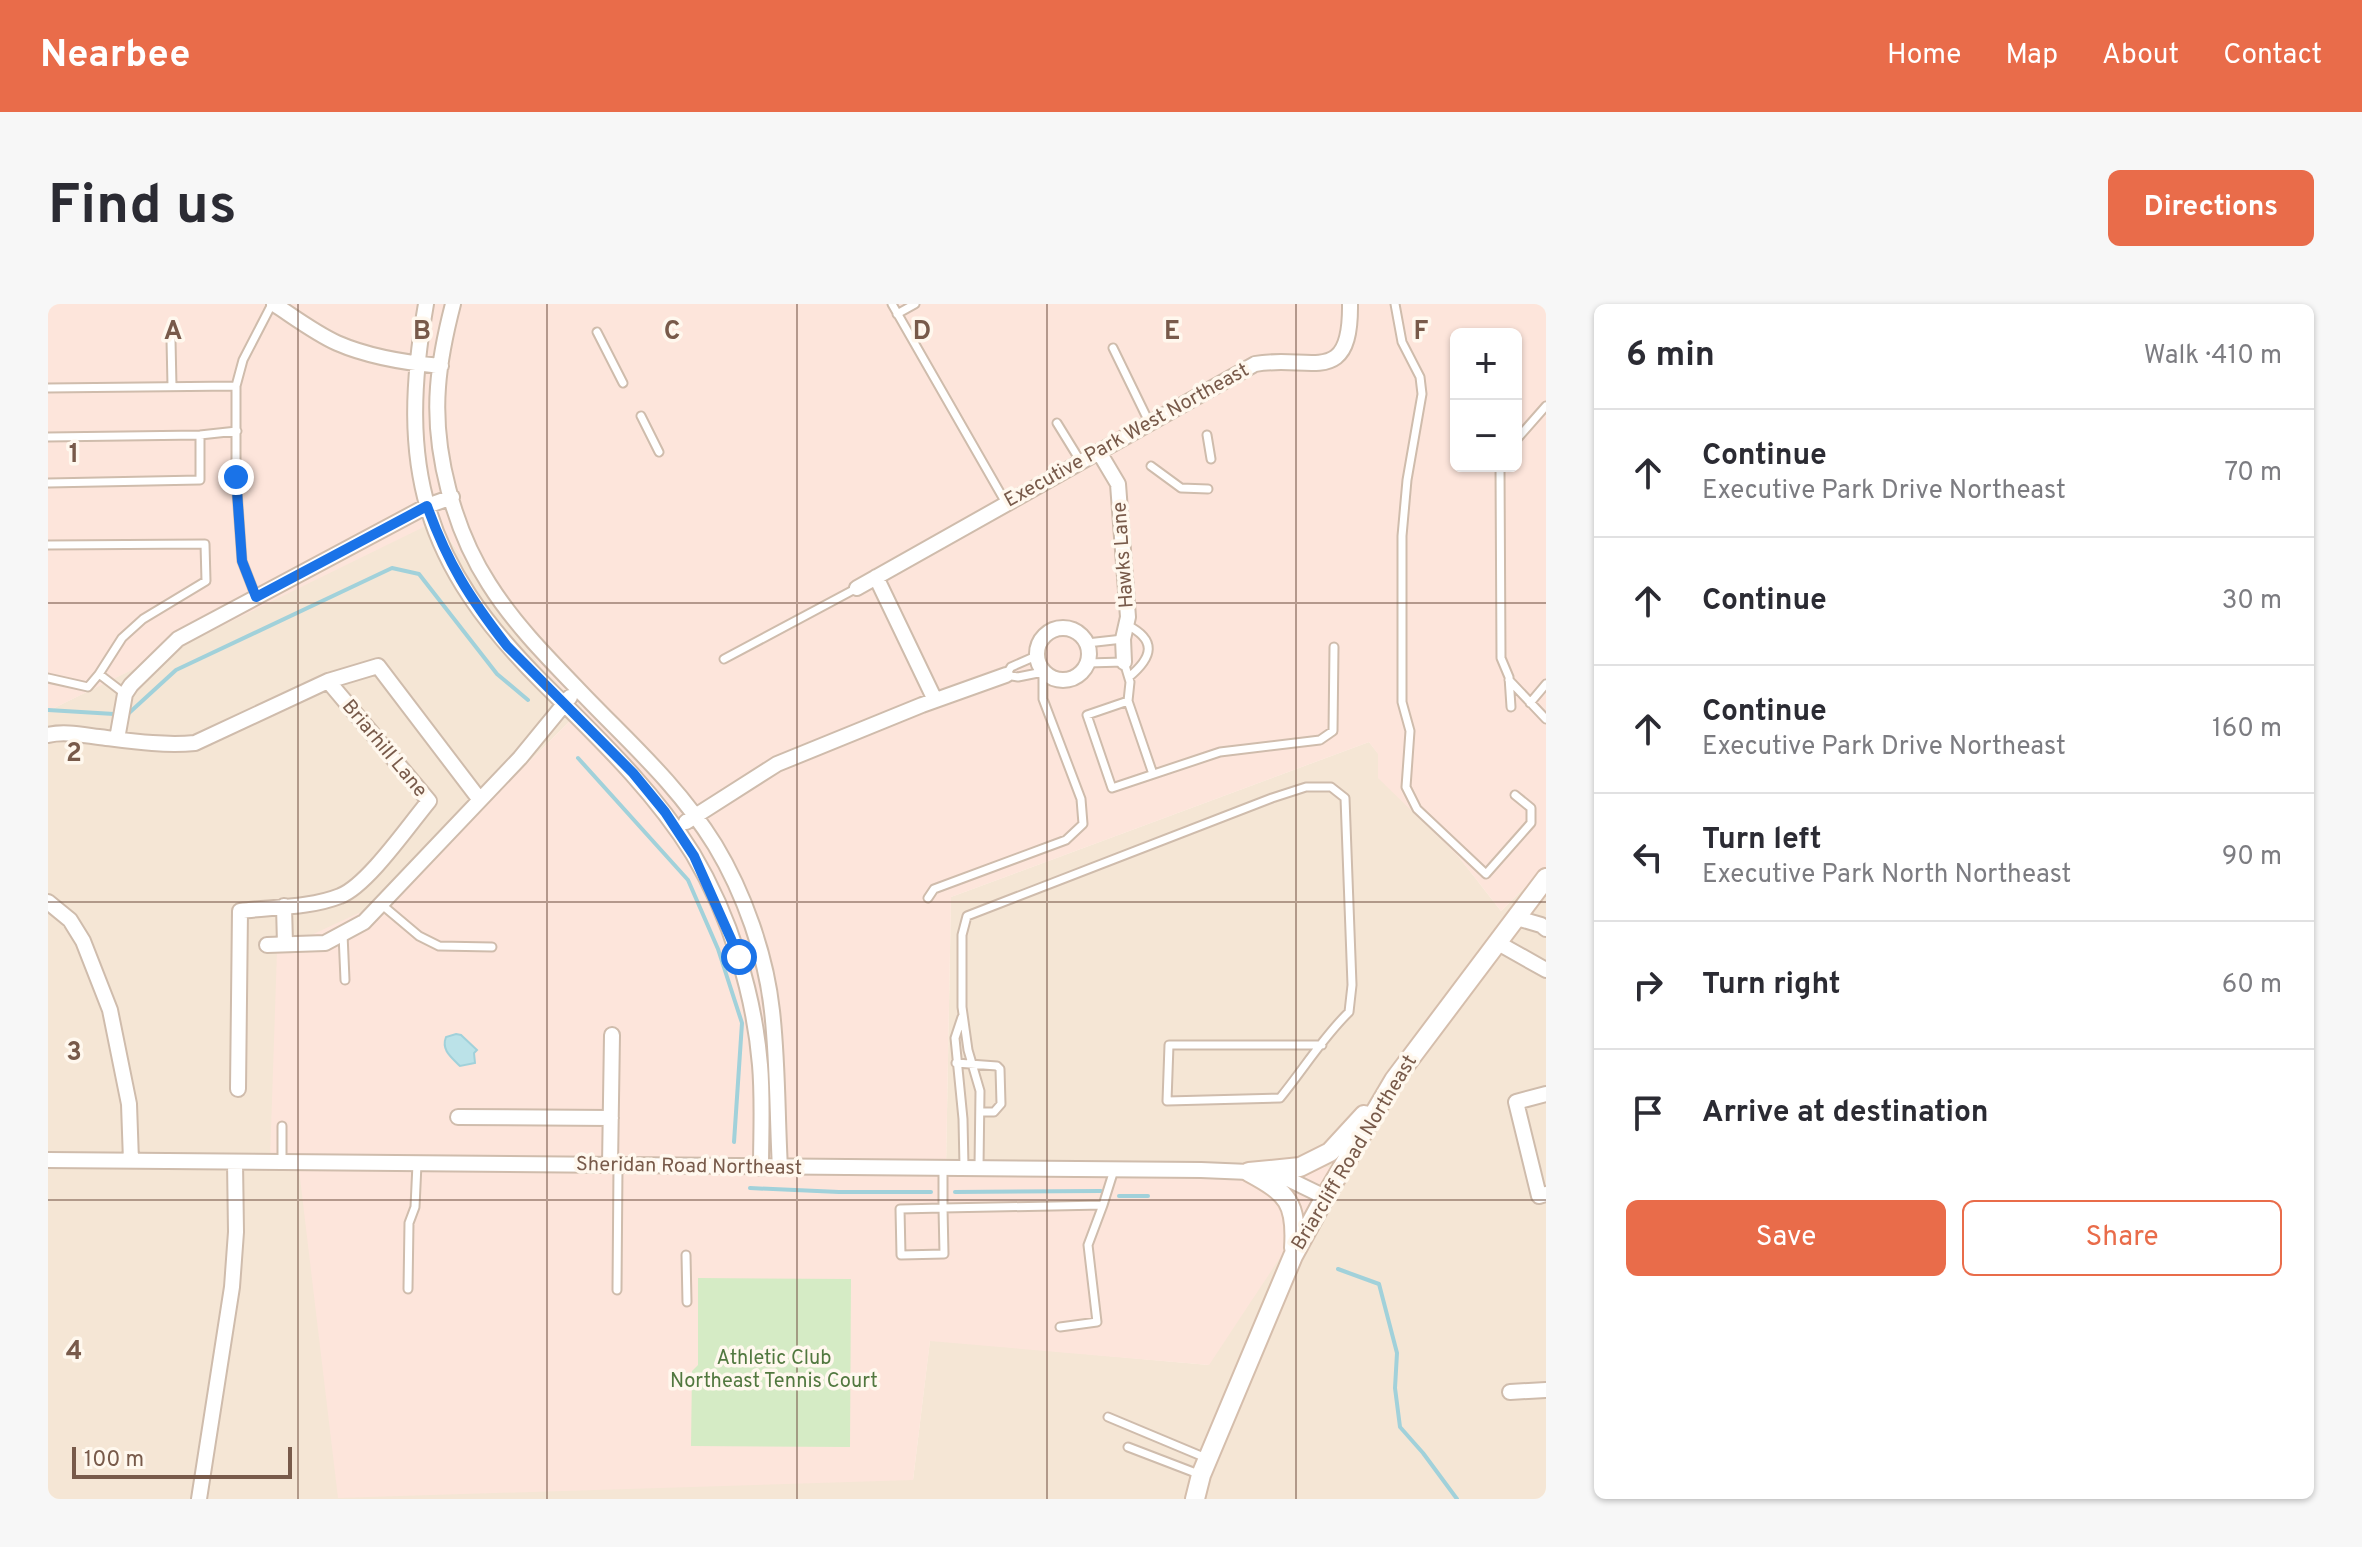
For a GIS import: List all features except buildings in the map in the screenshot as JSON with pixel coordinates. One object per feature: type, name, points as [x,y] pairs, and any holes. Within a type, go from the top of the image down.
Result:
[{"type":"main road","name":"Briarcliff Road Northeast","points":[[1195,1499],[1204,1467],[1293,1256],[1325,1197],[1394,1080],[1546,878]]},
{"type":"main road","points":[[1249,1172],[1300,1167],[1330,1152],[1394,1080]]},
{"type":"main road","points":[[1249,1172],[1269,1183],[1290,1206],[1296,1222],[1293,1256]]},
{"type":"street","points":[[273,304],[334,342],[355,350],[416,364],[441,366]]},
{"type":"street","points":[[426,304],[416,364],[415,440],[422,492],[441,546],[468,596],[507,646],[633,773],[654,797],[694,856],[739,957],[751,999],[760,1065],[761,1168]]},
{"type":"street","points":[[453,304],[438,388],[439,438],[452,497],[465,537],[488,583],[517,623],[577,688],[645,754],[715,846],[732,880],[759,950],[772,1007],[780,1168]]},
{"type":"street","name":"Executive Park West Northeast","points":[[857,588],[1255,364],[1270,361],[1324,364],[1335,358],[1344,350],[1350,304]]},
{"type":"street","name":"Hawks Lane","points":[[1099,452],[1118,484],[1128,617],[1125,632],[1126,669]]},
{"type":"street","points":[[117,739],[125,694],[178,639],[427,506],[452,497]]},
{"type":"street","points":[[876,577],[935,700]]},
{"type":"street","points":[[1070,629],[1087,643],[1087,663],[1076,677],[1059,680],[1043,672],[1036,656],[1041,640],[1053,630],[1070,629]]},
{"type":"street","points":[[328,681],[378,666],[480,800]]},
{"type":"street","points":[[676,828],[777,764],[935,700],[1006,675]]},
{"type":"street","name":"Briarhill Lane","points":[[48,735],[55,733],[176,745],[195,743],[328,681],[429,801],[364,879],[342,896],[240,911],[238,1089]]},
{"type":"street","points":[[267,945],[325,943],[364,922],[520,758],[577,688]]},
{"type":"street","points":[[48,902],[70,920],[83,941],[110,1010],[129,1104],[131,1161]]},
{"type":"street","points":[[284,906],[285,944]]},
{"type":"street","points":[[1517,918],[1546,929]]},
{"type":"street","points":[[1498,943],[1546,970]]},
{"type":"street","points":[[612,1035],[614,1166]]},
{"type":"street","points":[[1546,1094],[1516,1102],[1539,1196],[1546,1194]]},
{"type":"street","points":[[458,1117],[611,1118]]},
{"type":"street","name":"Sheridan Road Northeast","points":[[48,1160],[1249,1172],[1290,1180],[1325,1197]]},
{"type":"street","points":[[199,1499],[232,1287],[236,1232],[235,1162]]},
{"type":"street","points":[[1510,1392],[1546,1390]]},
{"type":"lane","points":[[256,597],[242,561],[236,477],[236,386],[243,360],[273,304]]},
{"type":"lane","points":[[892,304],[1007,504]]},
{"type":"lane","points":[[897,314],[915,304]]},
{"type":"lane","points":[[1395,304],[1402,342],[1420,377],[1422,394],[1407,480],[1402,536],[1402,702],[1410,731],[1406,787],[1417,809],[1486,874],[1531,823],[1531,808],[1515,795]]},
{"type":"lane","points":[[597,332],[623,383]]},
{"type":"lane","points":[[171,340],[172,386]]},
{"type":"lane","points":[[1113,348],[1150,424]]},
{"type":"lane","points":[[48,388],[236,386]]},
{"type":"lane","points":[[1522,433],[1546,406]]},
{"type":"lane","points":[[641,416],[659,452]]},
{"type":"lane","points":[[1057,423],[1081,462]]},
{"type":"lane","points":[[48,437],[200,435],[237,431]]},
{"type":"lane","points":[[48,483],[200,480],[200,435]]},
{"type":"lane","points":[[1207,435],[1211,459]]},
{"type":"lane","points":[[1151,466],[1181,488],[1208,489]]},
{"type":"lane","points":[[1500,472],[1501,658],[1509,679],[1511,707]]},
{"type":"lane","points":[[48,545],[205,544],[206,581],[143,619],[122,638],[88,687],[48,678]]},
{"type":"lane","points":[[724,659],[857,588]]},
{"type":"lane","points":[[1087,643],[1125,632],[1141,632],[1148,643],[1144,665],[1126,669],[1087,663]]},
{"type":"lane","points":[[1128,701],[1087,715],[1112,788],[1220,752],[1320,740],[1333,731],[1334,647]]},
{"type":"lane","points":[[928,898],[934,889],[1066,840],[1083,824],[1081,799],[1043,699],[1043,672],[1018,677],[1006,675],[1011,667],[1036,656]]},
{"type":"lane","points":[[1126,669],[1128,701],[1153,774]]},
{"type":"lane","points":[[99,674],[125,694]]},
{"type":"lane","points":[[1509,679],[1546,719]]},
{"type":"lane","points":[[1530,703],[1546,684]]},
{"type":"lane","points":[[971,1170],[981,1112],[980,1091],[962,1015],[962,935],[967,916],[1306,787],[1331,787],[1345,798],[1352,985],[1349,1012],[1280,1098],[1167,1101],[1169,1045],[1322,1045]]},
{"type":"lane","points":[[381,904],[419,936],[439,946],[492,947]]},
{"type":"lane","points":[[343,934],[345,980]]},
{"type":"lane","points":[[962,1015],[955,1038],[956,1063],[971,1170]]},
{"type":"lane","points":[[956,1063],[997,1066],[1002,1077],[999,1109],[981,1112]]},
{"type":"lane","points":[[282,1126],[282,1163]]},
{"type":"lane","points":[[408,1289],[409,1223],[415,1207],[417,1164]]},
{"type":"lane","points":[[614,1166],[617,1290]]},
{"type":"lane","points":[[943,1169],[943,1208],[944,1254],[901,1255],[900,1209],[943,1208],[1103,1205]]},
{"type":"lane","points":[[1060,1327],[1097,1322],[1088,1245],[1114,1170]]},
{"type":"lane","points":[[686,1255],[687,1302]]},
{"type":"lane","points":[[1108,1417],[1204,1467]]},
{"type":"lane","points":[[1128,1447],[1204,1467]]},
{"type":"shaded area","points":[[48,304],[1546,304],[1546,867],[1501,911],[1458,856],[1378,778],[1378,754],[1369,742],[951,897],[946,1168],[1340,1167],[1209,1365],[930,1341],[913,1480],[338,1498],[298,1161],[270,1160],[277,951],[393,897],[583,708],[542,668],[436,521],[48,711]]},
{"type":"shaded area","points":[[435,520],[542,667],[583,708],[393,897],[297,1160],[913,1480],[930,1340],[1209,1365],[946,1168],[951,897],[1369,742],[1501,911],[1546,867],[1546,1499],[48,1499],[48,711]]},
{"type":"green space","name":"Athletic Club Northeast Tennis Court","points":[[698,1278],[851,1279],[850,1447],[691,1446],[692,1371],[698,1365]]},
{"type":"water","points":[[456,1034],[477,1050],[474,1053],[475,1063],[460,1066],[448,1053],[446,1037]]},
{"type":"waterway","points":[[129,713],[176,670],[392,568],[419,574],[497,674],[528,700]]},
{"type":"waterway","points":[[48,710],[114,714]]},
{"type":"waterway","points":[[578,758],[688,880],[718,949],[742,1023],[734,1142]]},
{"type":"waterway","points":[[750,1188],[931,1192]]},
{"type":"waterway","points":[[955,1192],[1101,1191]]},
{"type":"waterway","points":[[1119,1196],[1148,1196]]},
{"type":"waterway","points":[[1338,1269],[1379,1284],[1397,1353],[1395,1388],[1400,1427],[1457,1499]]},
{"type":"route","points":[[236,477],[242,561],[256,597],[427,506],[441,546],[468,596],[507,646],[633,773],[665,812],[694,856],[739,957]]}]
